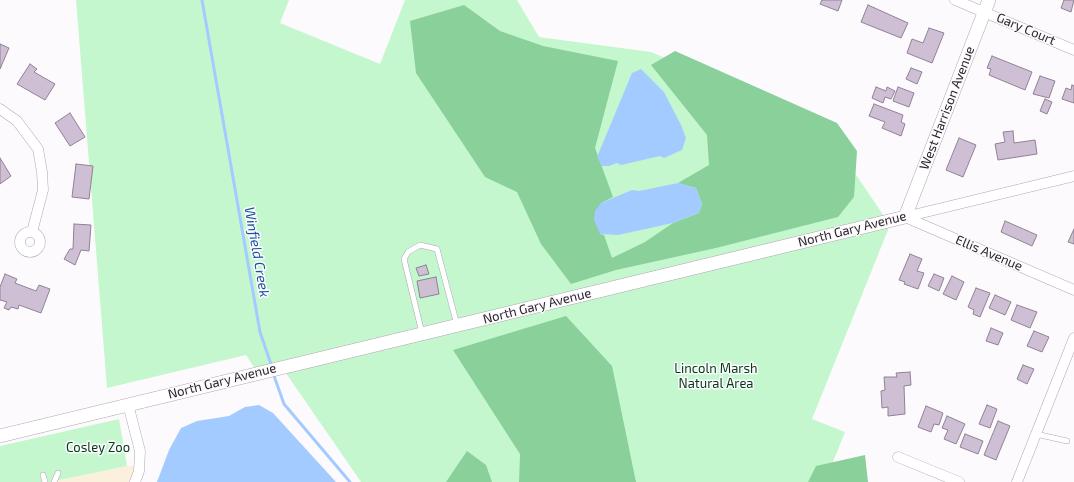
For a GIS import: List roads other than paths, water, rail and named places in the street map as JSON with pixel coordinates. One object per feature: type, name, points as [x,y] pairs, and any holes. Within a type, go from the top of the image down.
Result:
[{"type":"street","name":"Gary Court","points":[[955,0],[1074,50]]},
{"type":"street","name":"West Harrison Avenue","points":[[905,217],[989,0]]},
{"type":"street","points":[[0,109],[16,121],[38,149],[43,190],[32,232]]},
{"type":"street","name":"North Gary Avenue","points":[[0,436],[281,366],[1074,176]]},
{"type":"street","name":"Ellis Avenue","points":[[905,217],[1074,290]]},
{"type":"street","points":[[1017,482],[1074,338]]},
{"type":"street","points":[[128,404],[140,452],[139,471],[135,482]]},
{"type":"street","points":[[898,457],[958,482]]},
{"type":"lane","points":[[422,333],[404,259],[408,252],[420,245],[437,249],[457,325]]},
{"type":"lane","points":[[1036,434],[1067,441]]},
{"type":"lane","points":[[54,482],[58,473]]},
{"type":"lane","points":[[43,475],[45,482]]},
{"type":"water","points":[[641,69],[664,92],[681,125],[686,138],[682,150],[664,158],[660,156],[621,165],[617,163],[609,166],[602,166],[597,157],[632,73]]},
{"type":"water","points":[[678,183],[696,188],[702,204],[699,213],[673,223],[618,235],[600,234],[594,220],[595,211],[601,203],[632,190],[639,191]]},
{"type":"water","points":[[259,405],[273,413],[336,482],[157,482],[169,450],[181,428],[197,421],[229,416],[245,407]]},
{"type":"waterway","name":"Winfield Creek","points":[[202,0],[260,332],[272,367]]},
{"type":"waterway","name":"Winfield Creek","points":[[273,373],[284,404],[350,482]]},
{"type":"park label","name":"Lincoln Marsh Natural Area","points":[[716,376]]},
{"type":"park label","name":"Cosley Zoo","points":[[98,448]]}]
